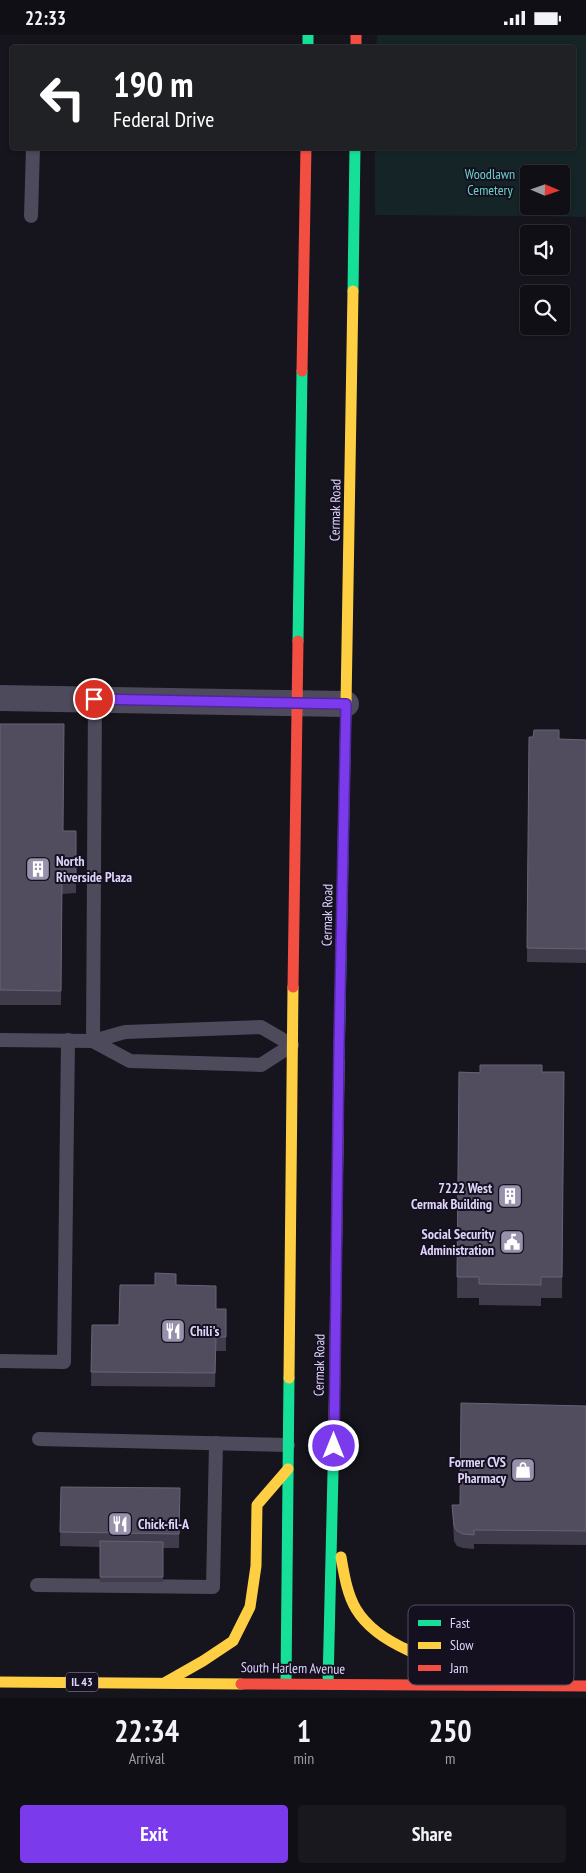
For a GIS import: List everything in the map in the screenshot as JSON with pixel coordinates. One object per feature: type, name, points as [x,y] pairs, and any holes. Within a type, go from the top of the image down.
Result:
[{"type":"main road","points":[[286,1683],[292,1045],[306,150]]},
{"type":"main road","name":"Cermak Road","points":[[328,1684],[333,1515],[339,1045],[351,498],[354,150]]},
{"type":"main road","points":[[165,1683],[204,1661],[233,1641],[250,1607],[256,1566],[257,1505],[288,1469]]},
{"type":"main road","points":[[333,1515],[342,1563],[355,1608],[371,1629],[408,1650]]},
{"type":"main road","name":"South Harlem Avenue","points":[[0,1682],[408,1684]]},
{"type":"main road","name":"South Harlem Avenue","points":[[529,1685],[586,1686]]},
{"type":"street","points":[[0,698],[346,704]]},
{"type":"lane","points":[[31,216],[33,150]]},
{"type":"lane","points":[[93,1041],[94,699]]},
{"type":"lane","points":[[0,1040],[93,1041],[125,1032],[260,1027],[292,1045],[261,1065],[130,1061],[93,1041]]},
{"type":"lane","points":[[0,1361],[64,1362],[68,1040]]},
{"type":"lane","points":[[39,1439],[288,1445]]},
{"type":"lane","points":[[37,1585],[213,1587],[216,1443]]},
{"type":"green space","name":"Woodlawn Cemetery","points":[[377,35],[586,35],[586,217],[375,215],[375,150],[576,150],[576,45],[376,45]]},
{"type":"building","name":"North Riverside Plaza","points":[[0,724],[64,724],[63,831],[76,831],[76,879],[62,879],[61,991],[0,990]]},
{"type":"building","points":[[534,730],[559,730],[559,739],[586,740],[586,949],[527,948],[529,737],[533,737]]},
{"type":"building","name":"7222 West Cermak Building","points":[[480,1065],[542,1065],[542,1072],[564,1072],[562,1277],[541,1277],[541,1285],[479,1284],[479,1277],[457,1277],[459,1072],[480,1073]]},
{"type":"building","name":"Chili's","points":[[155,1273],[176,1274],[176,1285],[216,1286],[216,1309],[226,1309],[226,1337],[216,1337],[215,1373],[91,1372],[92,1325],[119,1325],[120,1285],[155,1285]]},
{"type":"building","name":"Former CVS Pharmacy","points":[[461,1403],[586,1406],[586,1531],[474,1530],[474,1535],[463,1534],[457,1531],[454,1526],[452,1505],[460,1505]]},
{"type":"building","name":"Chick-fil-A","points":[[61,1487],[180,1488],[179,1534],[60,1532]]},
{"type":"building","points":[[100,1541],[163,1542],[163,1577],[100,1577]]},
{"type":"traffic: fast","points":[[308,35],[308,45]]},
{"type":"traffic: fast","points":[[353,291],[355,150]]},
{"type":"traffic: fast","points":[[298,641],[302,371]]},
{"type":"traffic: fast","points":[[339,1063],[346,704]]},
{"type":"traffic: fast","points":[[286,1683],[289,1378]]},
{"type":"traffic: fast","points":[[328,1684],[334,1431]]},
{"type":"traffic: slow","points":[[346,704],[353,291]]},
{"type":"traffic: slow","points":[[289,1378],[293,987]]},
{"type":"traffic: slow","points":[[334,1431],[339,1063]]},
{"type":"traffic: slow","points":[[166,1682],[233,1641],[250,1607],[256,1566],[257,1505],[288,1469]]},
{"type":"traffic: slow","points":[[341,1557],[346,1584],[356,1609],[367,1623],[380,1634],[408,1650]]},
{"type":"traffic: slow","points":[[0,1682],[241,1684]]},
{"type":"traffic: jam","points":[[356,35],[356,45]]},
{"type":"traffic: jam","points":[[302,371],[306,150]]},
{"type":"traffic: jam","points":[[293,987],[298,641]]},
{"type":"traffic: jam","points":[[241,1684],[408,1685]]},
{"type":"traffic: jam","points":[[414,1685],[586,1686]]},
{"type":"place","name":"North Riverside Plaza","points":[[38,869]]},
{"type":"place","name":"7222 West Cermak Building","points":[[510,1196]]},
{"type":"place","name":"Social Security Administration","points":[[512,1242]]},
{"type":"place","name":"Chili's","points":[[173,1331]]},
{"type":"place","name":"Former CVS Pharmacy","points":[[523,1470]]},
{"type":"place","name":"Chick-fil-A","points":[[120,1524]]},
{"type":"route","points":[[94,699],[346,704],[334,1328],[334,1446]]}]
